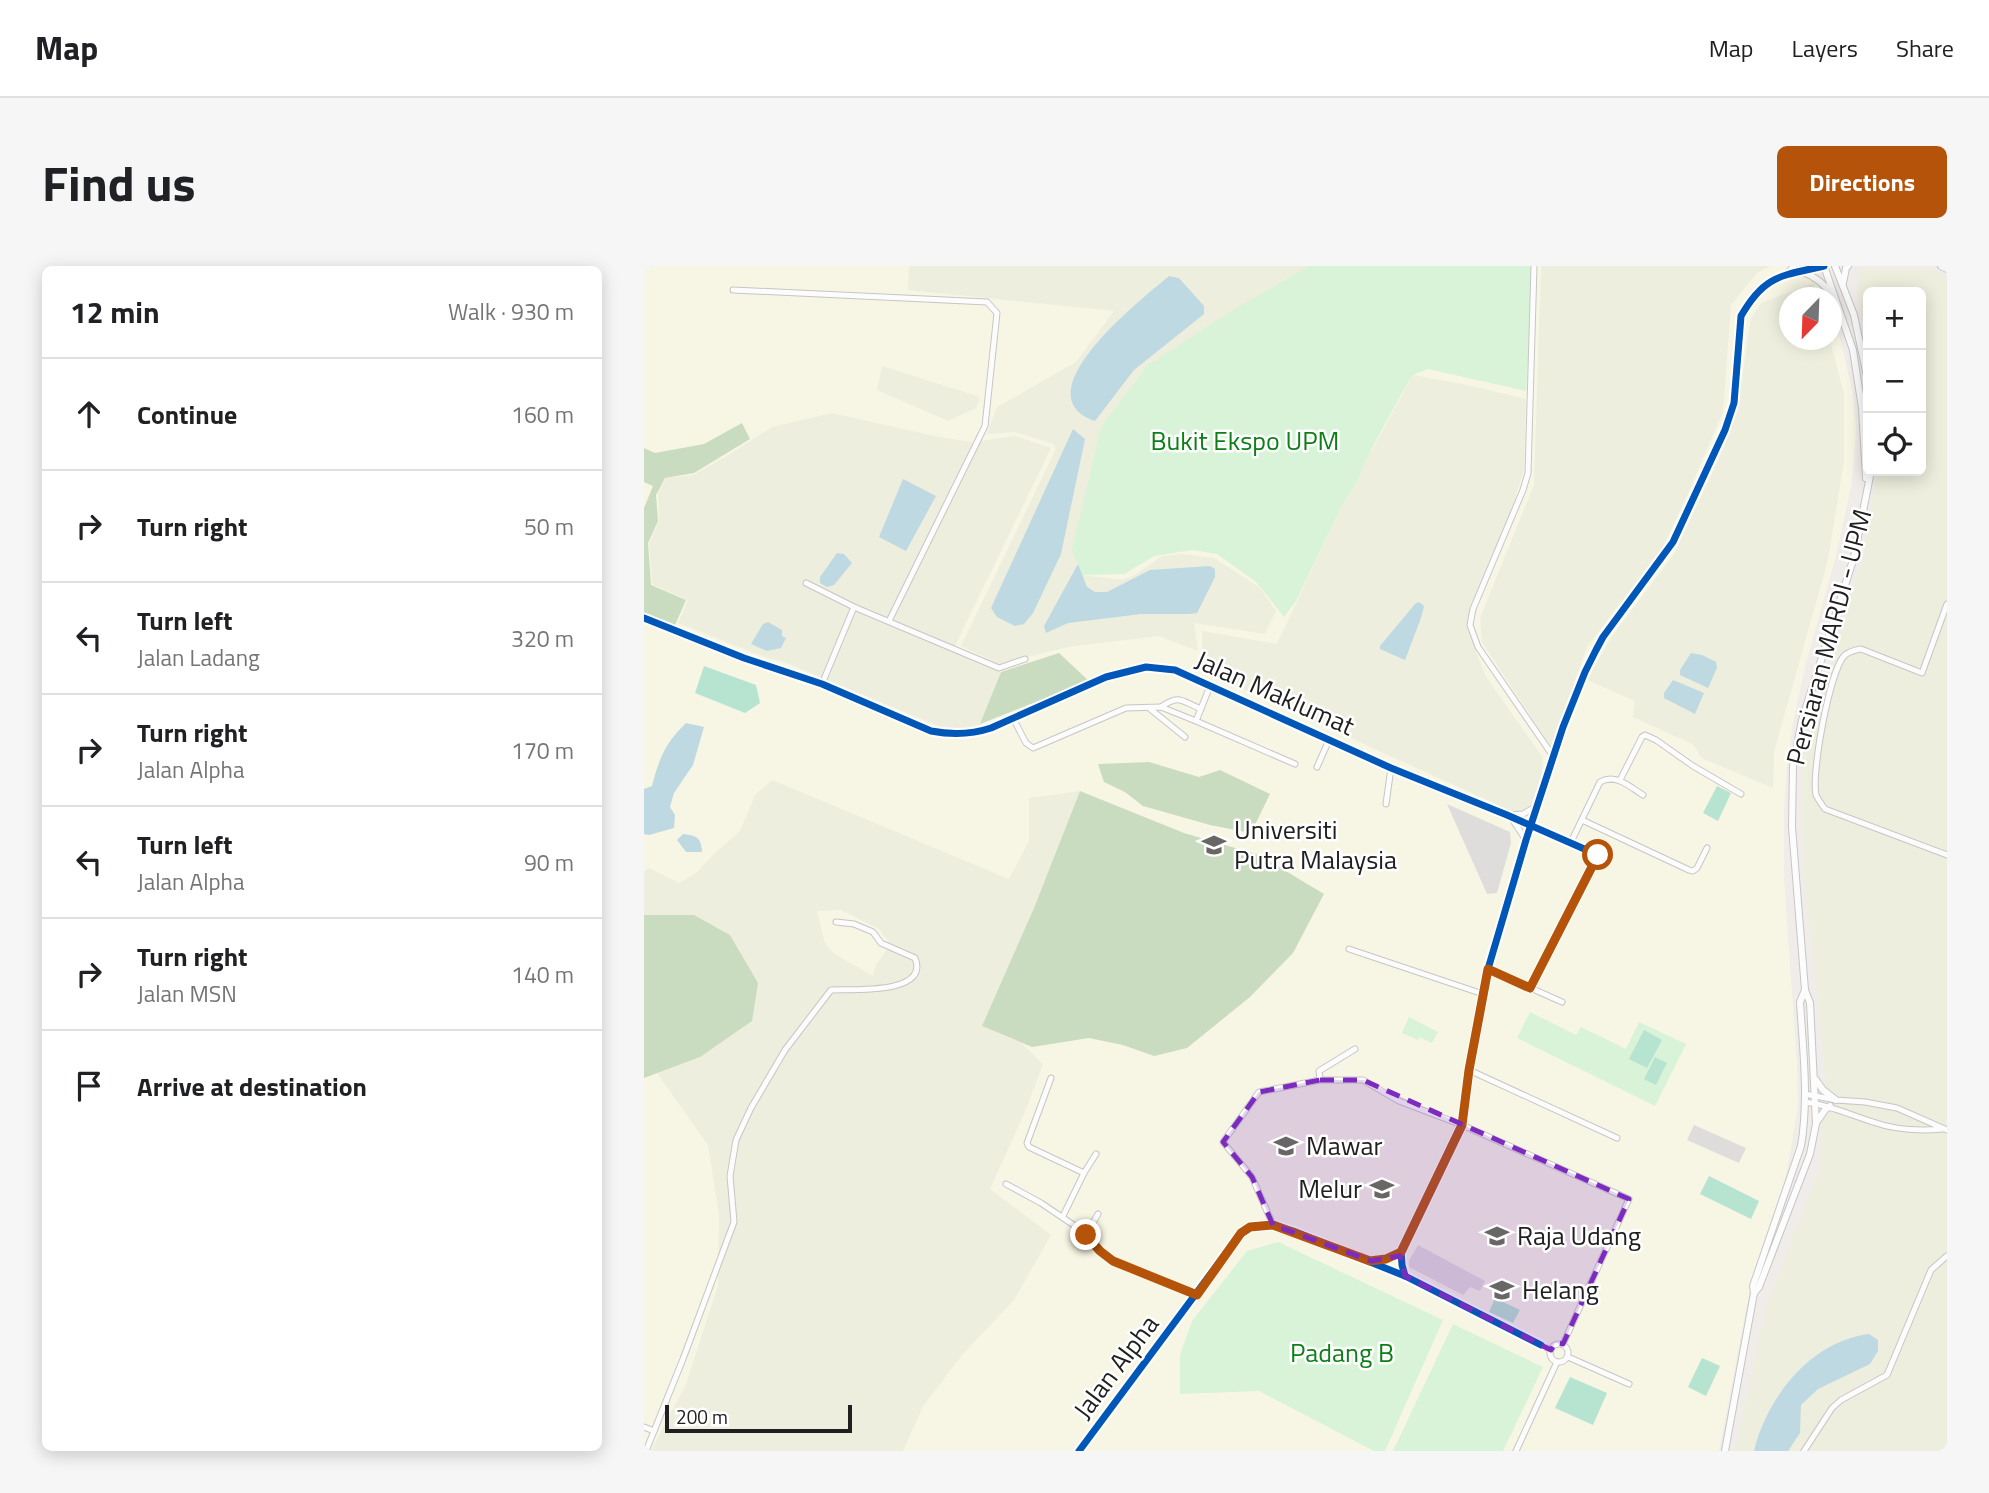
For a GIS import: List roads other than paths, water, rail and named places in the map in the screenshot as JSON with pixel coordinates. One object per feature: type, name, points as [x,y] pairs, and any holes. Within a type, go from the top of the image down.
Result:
[{"type":"street","points":[[1534,266],[1528,473],[1473,609],[1470,625],[1478,648],[1553,756]]},
{"type":"street","points":[[1786,274],[1794,266]]},
{"type":"street","points":[[1405,1276],[1401,1252],[1462,1125],[1469,1070],[1488,969],[1537,806],[1575,696],[1603,637],[1673,542],[1725,430],[1734,403],[1741,316],[1748,304],[1770,281],[1786,274],[1824,266]]},
{"type":"street","name":"Persiaran MARDI - UPM","points":[[1824,266],[1832,287]]},
{"type":"street","points":[[1835,266],[1854,315],[1863,357]]},
{"type":"street","points":[[1843,284],[1848,266]]},
{"type":"street","points":[[1941,266],[1947,269]]},
{"type":"street","points":[[1801,271],[1813,276],[1826,287]]},
{"type":"street","points":[[733,290],[987,302],[997,313],[985,426],[888,621]]},
{"type":"street","name":"Persiaran MARDI - UPM","points":[[1842,316],[1853,350],[1862,408],[1867,470],[1866,494]]},
{"type":"street","name":"Persiaran MARDI - UPM","points":[[1754,1293],[1759,1287],[1810,1154],[1816,1124],[1810,1003],[1805,990],[1792,827],[1793,766],[1805,709],[1854,557],[1870,476]]},
{"type":"street","points":[[806,583],[854,607],[999,668],[1025,659]]},
{"type":"street","points":[[1947,604],[1922,673],[1861,649],[1852,650],[1844,656],[1835,671],[1816,758],[1816,796],[1825,809],[1947,855]]},
{"type":"street","points":[[822,684],[854,607]]},
{"type":"street","name":"Jalan Maklumat","points":[[644,618],[744,658],[822,684],[931,731],[974,733],[1106,677],[1146,667],[1175,670],[1391,768],[1598,855],[1530,988]]},
{"type":"street","points":[[1196,721],[1210,686]]},
{"type":"street","points":[[1161,707],[1176,699],[1201,709]]},
{"type":"street","points":[[1013,718],[1026,743],[1033,748],[1126,708],[1161,707],[1295,764]]},
{"type":"street","points":[[1149,708],[1185,737]]},
{"type":"street","points":[[1620,780],[1645,735],[1741,794]]},
{"type":"street","points":[[1317,767],[1329,740]]},
{"type":"street","points":[[1386,804],[1391,768]]},
{"type":"street","points":[[1570,842],[1600,782],[1607,778],[1620,780],[1643,795]]},
{"type":"street","points":[[1507,815],[1521,815],[1537,806]]},
{"type":"street","points":[[1507,815],[1515,822],[1526,841]]},
{"type":"street","points":[[1582,820],[1693,871],[1707,848]]},
{"type":"street","points":[[646,1451],[734,1222],[730,1176],[736,1140],[751,1108],[785,1050],[831,990],[889,988],[911,980],[918,967],[915,958],[881,943],[873,932],[854,924],[836,922]]},
{"type":"street","points":[[1349,949],[1483,994]]},
{"type":"street","points":[[1488,969],[1562,1002]]},
{"type":"street","name":"Persiaran MARDI - UPM","points":[[1725,1451],[1754,1293],[1753,1286],[1801,1146],[1805,1098],[1800,1002],[1805,990]]},
{"type":"street","points":[[1320,1080],[1320,1071],[1355,1049]]},
{"type":"street","points":[[1469,1070],[1617,1138]]},
{"type":"street","points":[[1051,1078],[1027,1143],[1029,1147],[1084,1173]]},
{"type":"street","points":[[1814,1079],[1836,1100]]},
{"type":"street","points":[[1551,1350],[1405,1276],[1273,1225],[1252,1178],[1223,1142],[1259,1092],[1320,1080],[1363,1080],[1399,1101],[1462,1125],[1629,1199],[1563,1345]]},
{"type":"street","points":[[1805,1098],[1878,1103],[1908,1112],[1945,1130]]},
{"type":"street","points":[[1815,1099],[1872,1122],[1892,1127],[1945,1130]]},
{"type":"street","points":[[1816,1124],[1818,1118],[1830,1106]]},
{"type":"street","points":[[1904,1128],[1908,1112]]},
{"type":"street","points":[[1063,1216],[1096,1154]]},
{"type":"street","points":[[1006,1184],[1063,1216],[1113,1261],[1197,1295]]},
{"type":"street","points":[[1086,1235],[1098,1214]]},
{"type":"street","name":"Jalan Alpha","points":[[1079,1451],[1241,1233],[1250,1227],[1273,1225]]},
{"type":"street","points":[[1370,1261],[1386,1259],[1401,1252]]},
{"type":"street","points":[[1804,1451],[1832,1408],[1841,1400],[1887,1375],[1931,1270],[1947,1256]]},
{"type":"street","points":[[1554,1345],[1563,1345],[1568,1349],[1568,1357],[1563,1362],[1557,1362],[1552,1359],[1551,1350],[1554,1345]]},
{"type":"street","points":[[1568,1357],[1629,1384]]},
{"type":"street","points":[[1516,1451],[1557,1362]]},
{"type":"street","points":[[644,1427],[654,1431]]},
{"type":"water","points":[[1169,276],[1179,278],[1204,306],[1204,314],[1134,370],[1095,421],[1076,408],[1071,390],[1078,369],[1114,325]]},
{"type":"water","points":[[1073,429],[1085,439],[1061,554],[1033,613],[1024,624],[1015,626],[997,617],[991,608]]},
{"type":"water","points":[[903,479],[936,496],[906,551],[879,537]]},
{"type":"water","points":[[837,553],[844,554],[852,563],[834,585],[827,587],[820,583],[820,577]]},
{"type":"water","points":[[1078,564],[1087,587],[1095,592],[1107,592],[1150,570],[1210,566],[1215,569],[1215,577],[1197,613],[1141,614],[1068,623],[1046,633],[1044,626]]},
{"type":"water","points":[[1419,602],[1424,606],[1405,660],[1380,649],[1380,646]]},
{"type":"water","points":[[768,622],[782,630],[782,636],[786,638],[781,648],[767,651],[751,644],[763,624]]},
{"type":"water","points":[[1691,653],[1716,662],[1717,668],[1708,688],[1680,675],[1680,670]]},
{"type":"water","points":[[1673,680],[1704,693],[1695,714],[1664,698],[1664,693]]},
{"type":"water","points":[[686,723],[704,727],[693,765],[674,793],[670,807],[675,815],[674,828],[644,834],[644,789],[652,786],[664,752]]},
{"type":"water","points":[[683,834],[697,838],[702,852],[686,852],[677,840]]},
{"type":"water","points":[[1869,1334],[1878,1340],[1878,1351],[1870,1364],[1818,1389],[1801,1405],[1800,1433],[1788,1451],[1754,1451],[1769,1411],[1795,1375],[1828,1348]]},
{"type":"place","name":"Universiti Putra Malaysia","points":[[1214,845]]},
{"type":"place","name":"Mawar","points":[[1286,1146]]},
{"type":"place","name":"Melur","points":[[1382,1189]]},
{"type":"place","name":"Raja Udang","points":[[1497,1236]]},
{"type":"place","name":"Helang","points":[[1502,1290]]},
{"type":"park label","name":"Bukit Ekspo UPM","points":[[1245,441]]},
{"type":"park label","name":"Padang B","points":[[1342,1353]]}]
